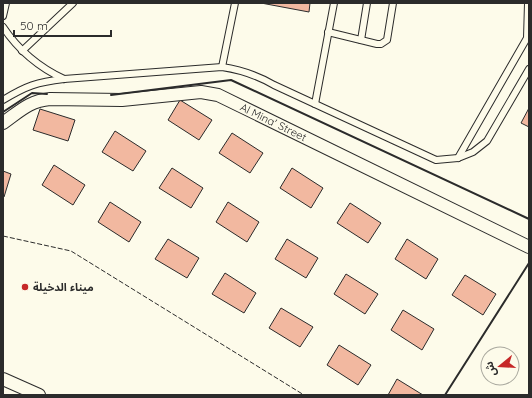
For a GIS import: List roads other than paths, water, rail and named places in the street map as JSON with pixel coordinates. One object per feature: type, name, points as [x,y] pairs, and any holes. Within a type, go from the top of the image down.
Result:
[{"type":"street","name":"Al Mina' Street","points":[[3,123],[25,106],[33,102],[50,99],[122,100],[201,92],[218,95],[529,247]]},
{"type":"street","points":[[3,380],[39,395]]},
{"type":"lane","points":[[3,13],[6,3]]},
{"type":"lane","points":[[22,51],[72,3]]},
{"type":"lane","points":[[222,67],[235,3]]},
{"type":"lane","points":[[315,104],[334,3]]},
{"type":"lane","points":[[361,40],[367,3]]},
{"type":"lane","points":[[328,32],[381,44],[387,40],[393,3]]},
{"type":"lane","points":[[458,158],[528,39],[528,3]]},
{"type":"lane","points":[[3,26],[10,38],[34,62],[48,72],[64,79]]},
{"type":"lane","points":[[3,100],[20,89],[41,82],[222,67],[250,72],[436,160],[458,158],[473,152],[487,141],[529,69]]},
{"type":"place","name":"ميناء الدخيلة","points":[[25,287]]}]
